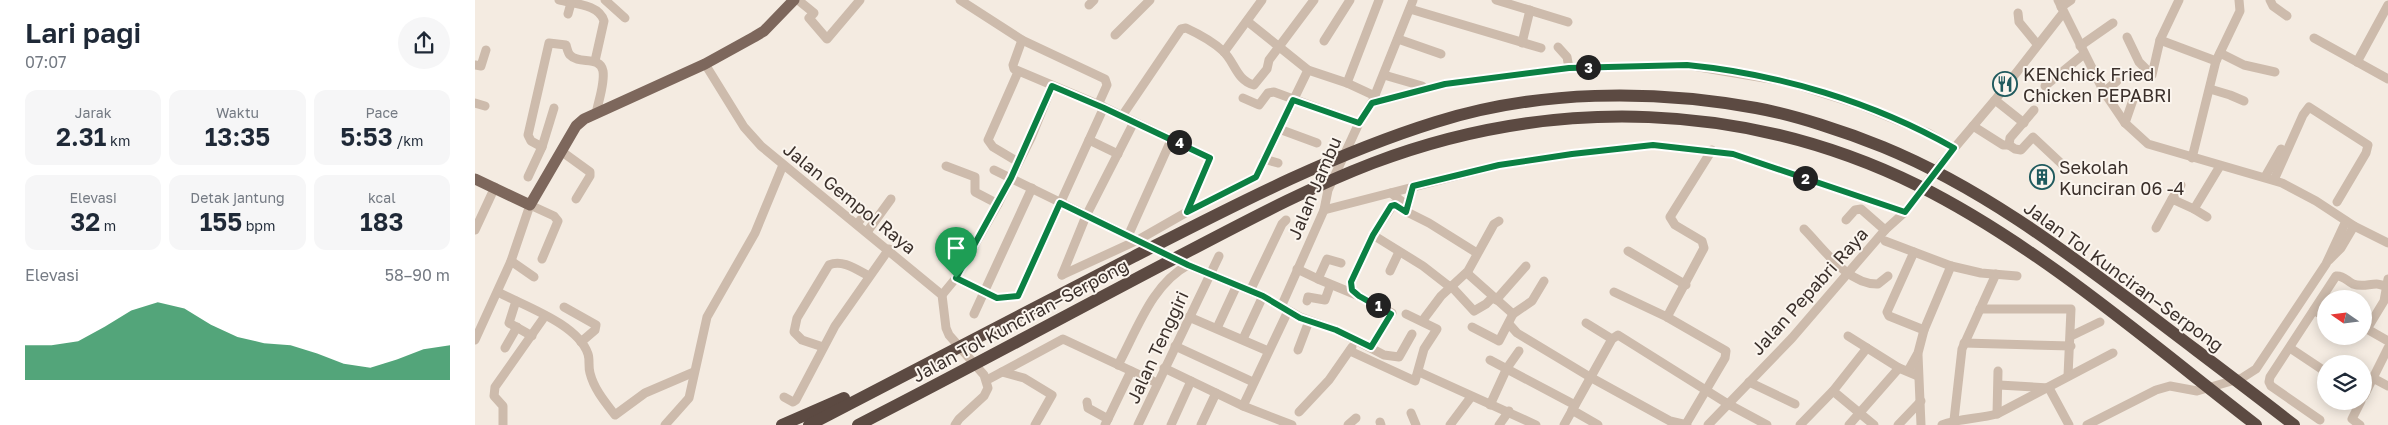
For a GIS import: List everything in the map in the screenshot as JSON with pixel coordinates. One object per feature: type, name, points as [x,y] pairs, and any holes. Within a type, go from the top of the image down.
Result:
[{"type":"highway","name":"Jalan Tol Kunciran–Serpong","points":[[809,425],[928,362],[1258,194],[1356,152],[1437,122],[1480,110],[1536,101],[1609,96],[1676,98],[1759,108],[1864,141],[1907,158],[1959,184],[2063,249],[2294,425]]},
{"type":"highway","name":"Jalan Tol Kunciran–Serpong","points":[[911,398],[1267,211],[1373,164],[1445,140],[1537,123],[1609,116],[1674,117],[1755,128],[1806,140],[1899,176],[1988,225],[2051,267],[2256,425]]},
{"type":"highway","points":[[782,425],[928,362]]},
{"type":"highway","points":[[858,425],[911,398]]},
{"type":"highway","points":[[872,425],[911,398]]},
{"type":"main road","points":[[475,179],[530,205],[576,126],[584,119],[705,64],[764,31],[794,0]]},
{"type":"street","points":[[559,0],[598,10],[603,15],[604,21],[595,61]]},
{"type":"street","points":[[798,0],[814,13],[809,18],[827,39],[860,0]]},
{"type":"street","points":[[956,278],[997,298],[1018,296],[1089,140],[1107,85],[1105,79],[1022,40],[960,0]]},
{"type":"street","points":[[1115,35],[1150,0]]},
{"type":"street","points":[[1224,52],[1262,0]]},
{"type":"street","points":[[1122,116],[1181,29],[1186,28],[1202,35],[1224,52],[1239,76],[1254,85],[1267,69],[1269,60],[1314,0]]},
{"type":"street","points":[[1324,41],[1350,0]]},
{"type":"street","points":[[1347,82],[1379,0]]},
{"type":"street","name":"Jalan Jambu","points":[[1243,406],[1269,350],[1297,269],[1324,210],[1328,190],[1384,75],[1413,0]]},
{"type":"street","points":[[1496,0],[1568,22]]},
{"type":"street","name":"Jalan Pepabri Raya","points":[[1707,425],[1792,338],[1885,230],[1905,212],[1954,148],[1995,100],[2037,44],[2060,7],[2071,0]]},
{"type":"street","points":[[2127,37],[2139,62],[2152,75],[2160,40],[2179,0]]},
{"type":"street","points":[[2192,158],[2218,57],[2240,11],[2239,0]]},
{"type":"street","points":[[2270,0],[2273,6],[2287,16]]},
{"type":"street","points":[[610,2],[625,18]]},
{"type":"street","points":[[569,14],[571,3]]},
{"type":"street","points":[[2357,62],[2388,6]]},
{"type":"street","points":[[2060,7],[2104,92],[2125,123],[2148,144],[2220,166],[2269,178],[2316,200],[2350,224],[2388,243]]},
{"type":"street","points":[[1410,9],[1541,48]]},
{"type":"street","points":[[1522,43],[1530,10]]},
{"type":"street","points":[[2018,13],[2019,22],[2037,44]]},
{"type":"street","points":[[1247,20],[1308,70],[1347,82],[1373,99],[1445,84],[1569,68],[1687,65],[1713,67],[1787,82],[1860,105],[1928,133],[1954,148]]},
{"type":"street","points":[[2045,86],[2113,23]]},
{"type":"street","points":[[2314,38],[2388,80]]},
{"type":"street","points":[[1399,39],[1441,54]]},
{"type":"street","points":[[1022,40],[1013,65],[1014,69],[1172,138],[1210,158],[1187,212]]},
{"type":"street","points":[[2160,40],[2244,65],[2275,72]]},
{"type":"street","points":[[542,147],[531,141],[528,135],[549,42],[566,45],[569,54],[573,58],[595,61],[601,66],[603,73],[596,114]]},
{"type":"street","points":[[1557,47],[1567,58],[1569,68]]},
{"type":"street","points":[[475,64],[481,66],[486,50]]},
{"type":"street","name":"Jalan Gempol Raya","points":[[705,64],[748,132],[783,165],[889,249],[942,295]]},
{"type":"street","points":[[1134,122],[1086,216],[1062,275],[1138,240],[1187,212],[1256,177],[1308,70]]},
{"type":"street","points":[[1018,162],[988,142],[1019,72]]},
{"type":"street","points":[[1384,75],[1422,86]]},
{"type":"street","points":[[2104,92],[2117,81]]},
{"type":"street","points":[[955,425],[984,396],[988,388],[984,374],[949,335],[946,328],[942,295],[956,278],[998,204],[1031,138],[1052,86]]},
{"type":"street","points":[[2210,90],[2231,94],[2244,101]]},
{"type":"street","points":[[1243,98],[1259,105],[1271,92],[1359,123]]},
{"type":"street","points":[[2125,123],[2134,97]]},
{"type":"street","points":[[1995,100],[2024,123]]},
{"type":"street","points":[[475,103],[485,106]]},
{"type":"street","points":[[2269,178],[2309,107],[2368,146],[2366,153],[2337,202]]},
{"type":"street","points":[[528,177],[542,147],[554,108]]},
{"type":"street","points":[[2009,145],[2010,138],[2035,110]]},
{"type":"street","points":[[1973,126],[2003,145],[2009,145],[2015,149],[2021,150],[2033,137],[2065,167]]},
{"type":"street","points":[[1279,129],[1317,143]]},
{"type":"street","points":[[1128,236],[1172,138]]},
{"type":"street","points":[[1089,140],[1118,154]]},
{"type":"street","points":[[1324,210],[1499,165],[1572,154],[1653,145],[1712,150],[1733,154],[1905,212]]},
{"type":"street","points":[[2269,178],[2283,145]]},
{"type":"street","points":[[1667,317],[1703,252],[1704,244],[1670,219],[1712,150]]},
{"type":"street","points":[[561,151],[590,172],[590,176],[575,199]]},
{"type":"street","points":[[1264,159],[1278,163]]},
{"type":"street","points":[[665,425],[689,398],[707,317],[755,233],[783,165]]},
{"type":"street","points":[[946,166],[975,177],[975,192],[998,204]]},
{"type":"street","points":[[2194,209],[2220,166]]},
{"type":"street","points":[[994,170],[1188,265],[1263,296],[1309,321],[1336,330],[1396,358],[1412,334]]},
{"type":"street","points":[[2156,228],[2181,185]]},
{"type":"street","points":[[1407,209],[1413,186]]},
{"type":"street","points":[[475,230],[495,187]]},
{"type":"street","points":[[974,314],[1032,188]]},
{"type":"street","points":[[1391,193],[1407,209],[1477,253]]},
{"type":"street","points":[[867,232],[891,199]]},
{"type":"street","points":[[2172,199],[2207,217]]},
{"type":"street","points":[[475,340],[511,261],[530,205],[554,216],[558,221],[542,259]]},
{"type":"street","points":[[1359,296],[1352,290],[1351,282],[1373,235],[1391,206],[1395,205],[1407,209]]},
{"type":"street","points":[[1846,220],[1855,210],[1861,209],[1885,230]]},
{"type":"street","points":[[857,224],[866,213]]},
{"type":"street","points":[[1250,291],[1282,224],[1286,220]]},
{"type":"street","points":[[1423,320],[1450,287],[1467,273],[1494,224],[1499,221]]},
{"type":"street","points":[[2087,425],[2103,422],[2170,386],[2197,390],[2227,383],[2250,374],[2256,369],[2280,334],[2350,224]]},
{"type":"street","points":[[1804,229],[1848,273],[1865,284],[1882,282],[1888,276]]},
{"type":"street","points":[[1373,235],[1423,266],[1450,287],[1473,311],[1495,299],[1526,266]]},
{"type":"street","points":[[1885,241],[1951,266],[2017,276]]},
{"type":"street","points":[[784,397],[793,402],[796,400],[823,347],[869,276],[889,249]]},
{"type":"street","points":[[1628,251],[1686,285]]},
{"type":"street","points":[[1390,271],[1399,252]]},
{"type":"street","points":[[1914,252],[1887,312],[1889,316],[1924,330]]},
{"type":"street","name":"Jalan Tenggiri","points":[[1138,425],[1219,256]]},
{"type":"street","points":[[1318,279],[1327,259],[1341,263]]},
{"type":"street","points":[[511,261],[534,277]]},
{"type":"street","points":[[823,347],[802,340],[795,332],[797,318],[829,265],[836,262],[844,264],[869,276]]},
{"type":"street","points":[[1118,365],[1158,291],[1171,275],[1188,265]]},
{"type":"street","points":[[1921,425],[1918,353],[1924,330],[1951,266]]},
{"type":"street","points":[[1297,269],[1330,286],[1359,296],[1391,314],[1371,347]]},
{"type":"street","points":[[1467,273],[1513,314]]},
{"type":"street","points":[[1954,420],[1961,354],[1964,343],[1996,274]]},
{"type":"street","points":[[2320,420],[2271,386],[2269,382],[2338,275],[2354,284],[2381,283],[2388,285],[2384,301],[2367,328],[2388,341]]},
{"type":"street","points":[[1472,327],[1499,341],[1513,314],[1532,301],[1544,281]]},
{"type":"street","points":[[1217,328],[1237,285]]},
{"type":"street","points":[[1307,301],[1308,296],[1325,300],[1330,286]]},
{"type":"street","points":[[498,292],[566,328],[581,342],[588,353],[592,379],[615,415],[639,396],[694,372]]},
{"type":"street","points":[[1509,324],[1517,333],[1669,423],[1686,425],[1705,389],[1725,358],[1726,351],[1667,317],[1615,292]]},
{"type":"street","points":[[1243,339],[1263,296]]},
{"type":"street","points":[[516,302],[508,320],[531,336]]},
{"type":"street","points":[[564,307],[596,325],[595,330],[581,342]]},
{"type":"street","points":[[1980,309],[2068,307],[2072,312],[2069,376]]},
{"type":"street","points":[[1350,351],[1415,381],[1425,349],[1437,329],[1423,320],[1406,314]]},
{"type":"street","points":[[503,425],[503,406],[495,396],[495,387],[545,316]]},
{"type":"street","points":[[1189,317],[1269,350]]},
{"type":"street","points":[[1298,350],[1309,321]]},
{"type":"street","points":[[1964,343],[2071,341],[2100,322]]},
{"type":"street","points":[[1586,323],[1612,339]]},
{"type":"street","points":[[505,348],[517,327]]},
{"type":"street","points":[[1563,425],[1612,339],[1618,336],[1728,404],[1767,425]]},
{"type":"street","points":[[1848,336],[1903,370],[1918,376]]},
{"type":"street","points":[[987,380],[1063,339],[1157,382]]},
{"type":"street","points":[[1299,412],[1329,380],[1350,351],[1355,340]]},
{"type":"street","points":[[1175,346],[1253,382]]},
{"type":"street","points":[[1800,425],[1833,391],[1867,348]]},
{"type":"street","points":[[2290,348],[2317,366]]},
{"type":"street","points":[[2388,348],[2373,378],[2388,386]]},
{"type":"street","points":[[1490,405],[1507,368],[1519,351]]},
{"type":"street","points":[[1849,425],[1918,353]]},
{"type":"street","points":[[1942,425],[1954,420],[1997,414],[2113,353]]},
{"type":"street","points":[[1490,360],[1574,407],[1598,425]]},
{"type":"street","points":[[1164,368],[1243,406],[1292,425]]},
{"type":"street","points":[[1087,402],[1088,408],[1107,422],[1131,371]]},
{"type":"street","points":[[1997,414],[1998,371]]},
{"type":"street","points":[[1001,372],[1024,378],[1052,396],[1035,425]]},
{"type":"street","points":[[1419,372],[1471,397],[1509,411],[1536,425]]},
{"type":"street","points":[[1171,425],[1191,381]]},
{"type":"street","points":[[1749,382],[1795,404]]},
{"type":"street","points":[[1999,386],[2049,388]]},
{"type":"street","points":[[2049,388],[2069,425]]},
{"type":"street","points":[[1833,391],[1875,425]]},
{"type":"street","points":[[1201,425],[1217,392]]},
{"type":"street","points":[[1450,425],[1471,397]]},
{"type":"street","points":[[1898,425],[1921,400]]},
{"type":"street","points":[[2356,410],[2350,422],[2360,425]]},
{"type":"street","points":[[1499,425],[1509,411]]},
{"type":"street","points":[[1411,413],[1416,425]]},
{"type":"street","points":[[1349,425],[1356,418]]},
{"type":"place","name":"KENchick Fried Chicken PEPABRI","points":[[2005,84]]},
{"type":"place","name":"Sekolah Kunciran 06 -4","points":[[2042,177]]},
{"type":"route","points":[[1687,65],[1713,67],[1787,82],[1860,105],[1928,133],[1954,148],[1905,212],[1733,154],[1687,147],[1653,145],[1572,154],[1499,165],[1413,186],[1406,212],[1395,205],[1391,206],[1373,235],[1351,282],[1352,290],[1359,296],[1390,311],[1391,314],[1371,347],[1336,330],[1300,318],[1263,296],[1188,265],[1060,203],[1018,296],[997,298],[956,278],[974,248],[1031,138],[1052,86],[1172,138],[1210,158],[1187,212],[1256,177],[1293,100],[1359,123],[1372,103],[1445,84],[1569,68],[1687,65]]}]
